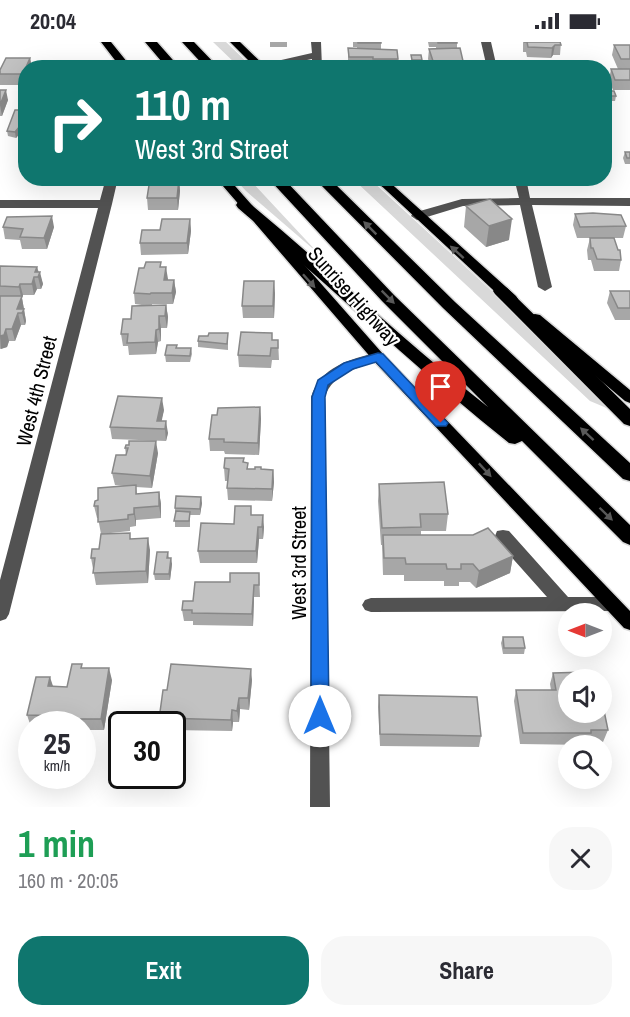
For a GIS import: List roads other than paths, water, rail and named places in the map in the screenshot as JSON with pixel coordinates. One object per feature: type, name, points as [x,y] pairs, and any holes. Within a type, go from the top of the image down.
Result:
[{"type":"highway","points":[[151,42],[167,60]]},
{"type":"highway","points":[[188,42],[205,60]]},
{"type":"highway","name":"Sunrise Highway","points":[[283,186],[388,298],[630,537]]},
{"type":"highway","points":[[329,186],[449,305],[630,474]]},
{"type":"highway","points":[[243,205],[303,255],[442,380],[583,491]]},
{"type":"highway","points":[[501,291],[630,420]]},
{"type":"main road","points":[[105,42],[120,60]]},
{"type":"main road","points":[[236,42],[254,60]]},
{"type":"main road","name":"Sunrise Highway","points":[[228,186],[378,357],[611,603]]},
{"type":"main road","points":[[386,186],[501,291],[630,398]]},
{"type":"main road","name":"Sunrise Highway","points":[[612,604],[630,623]]},
{"type":"street","points":[[316,42],[316,60]]},
{"type":"street","points":[[486,42],[490,60]]},
{"type":"street","points":[[293,60],[316,55]]},
{"type":"street","name":"West 4th Street","points":[[0,614],[110,186]]},
{"type":"street","points":[[522,186],[545,287]]},
{"type":"street","points":[[417,216],[469,202],[630,202]]},
{"type":"street","points":[[0,204],[106,204]]},
{"type":"street","name":"West 3rd Street","points":[[320,807],[318,397],[322,383],[328,377],[348,366],[378,357]]},
{"type":"street","points":[[503,536],[563,603]]},
{"type":"street","points":[[371,605],[558,604]]}]
